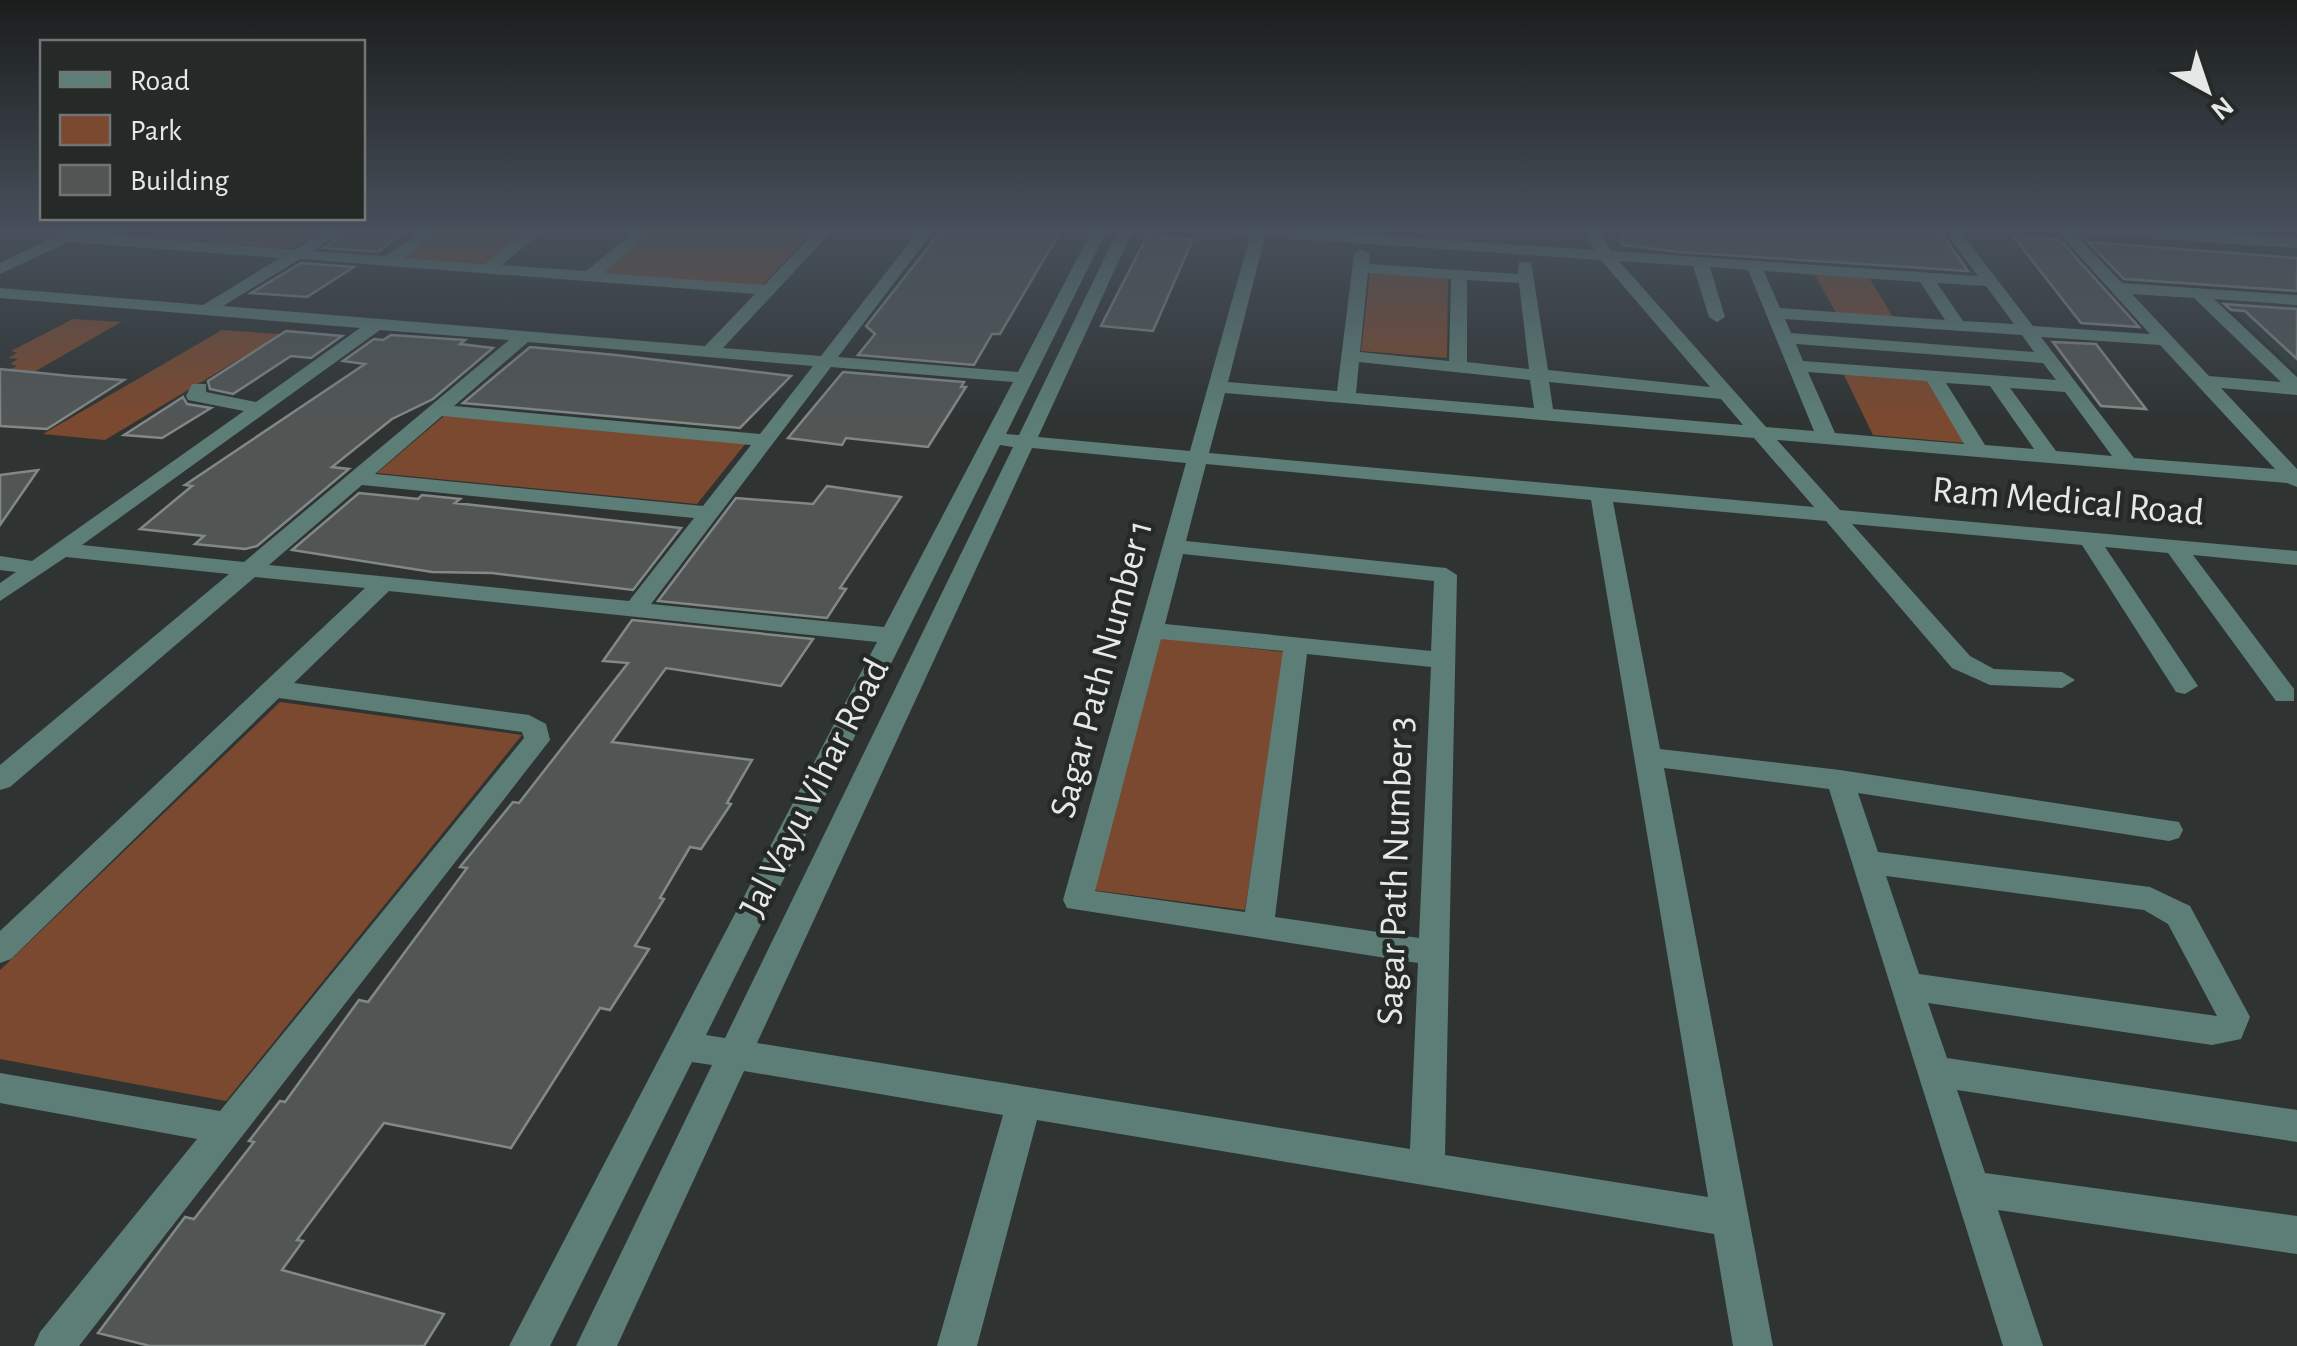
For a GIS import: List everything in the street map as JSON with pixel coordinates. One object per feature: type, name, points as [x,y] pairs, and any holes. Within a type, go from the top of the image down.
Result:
[{"type":"street","points":[[9,293],[1026,378]]},
{"type":"street","points":[[206,310],[234,293]]},
{"type":"street","points":[[710,351],[765,293]]},
{"type":"street","points":[[636,609],[878,293]]},
{"type":"street","name":"Jal Vayu Vihar Road","points":[[529,1346],[1069,293]]},
{"type":"street","name":"Jal Vayu Vihar Road","points":[[596,1346],[1096,293]]},
{"type":"street","name":"Sagar Path Number 1","points":[[1242,293],[1078,900],[1258,927]]},
{"type":"street","points":[[1346,398],[1358,293]]},
{"type":"street","points":[[1458,366],[1459,293]]},
{"type":"street","points":[[1528,293],[1544,414]]},
{"type":"street","points":[[1637,293],[1961,662],[1990,677],[2062,680]]},
{"type":"street","points":[[1710,293],[1717,317]]},
{"type":"street","points":[[1765,293],[1827,438]]},
{"type":"street","points":[[1774,313],[1818,293],[1957,326],[2166,340]]},
{"type":"street","points":[[1935,293],[1957,326]]},
{"type":"street","points":[[2000,293],[2128,463]]},
{"type":"street","points":[[2122,293],[2295,479]]},
{"type":"street","points":[[2183,293],[2297,300]]},
{"type":"street","points":[[2199,294],[2297,388]]},
{"type":"street","points":[[0,594],[377,324]]},
{"type":"street","points":[[0,780],[525,336]]},
{"type":"street","points":[[1785,338],[2049,358]]},
{"type":"street","points":[[1352,356],[1726,394]]},
{"type":"street","points":[[1797,366],[2071,386]]},
{"type":"street","points":[[1934,376],[1978,450]]},
{"type":"street","points":[[1996,381],[2049,456]]},
{"type":"street","points":[[2204,381],[2297,388]]},
{"type":"street","points":[[1217,386],[2295,479]]},
{"type":"street","points":[[199,388],[195,396],[260,408]]},
{"type":"street","points":[[438,410],[763,440]]},
{"type":"street","name":"Ram Medical Road","points":[[994,438],[2289,557]]},
{"type":"street","points":[[357,478],[709,513]]},
{"type":"street","points":[[1601,494],[1753,1346]]},
{"type":"street","points":[[2089,539],[2185,686]]},
{"type":"street","name":"Sagar Path Number 3","points":[[1174,546],[1446,575],[1427,1168]]},
{"type":"street","points":[[2175,547],[2285,695]]},
{"type":"street","points":[[62,550],[893,636]]},
{"type":"street","points":[[2289,557],[2297,575]]},
{"type":"street","points":[[0,563],[36,568]]},
{"type":"street","points":[[0,950],[384,583]]},
{"type":"street","points":[[1151,630],[1443,660]]},
{"type":"street","points":[[1296,644],[1258,927],[1434,953]]},
{"type":"street","points":[[54,1346],[537,740],[537,730],[529,724],[273,689]]},
{"type":"street","points":[[1648,757],[1840,780],[2169,830]]},
{"type":"street","points":[[1840,780],[2023,1346]]},
{"type":"street","points":[[1867,862],[2150,899],[2165,905],[2178,914],[2234,1017],[2229,1030],[2212,1031],[1907,986]]},
{"type":"street","points":[[683,1046],[1730,1219]]},
{"type":"street","points":[[1935,1071],[2297,1126]]},
{"type":"street","points":[[0,1088],[225,1128]]},
{"type":"street","points":[[957,1346],[1024,1102]]},
{"type":"street","points":[[1973,1189],[2297,1235]]},
{"type":"shaded area","points":[[2221,299],[2297,304],[2297,373]]},
{"type":"green space","points":[[1368,293],[1448,293],[1447,358],[1361,351]]},
{"type":"green space","points":[[1825,293],[1878,293],[1893,317],[1836,313]]},
{"type":"green space","points":[[73,319],[121,322],[34,372],[9,370],[17,366],[10,364],[18,359],[8,358],[17,353],[11,351]]},
{"type":"green space","points":[[222,330],[281,334],[105,440],[43,434]]},
{"type":"green space","points":[[1843,373],[1928,379],[1965,443],[1873,435]]},
{"type":"green space","points":[[444,416],[746,443],[697,504],[377,473]]},
{"type":"green space","points":[[1161,638],[1284,652],[1245,910],[1093,890]]},
{"type":"green space","points":[[280,702],[522,735],[226,1101],[0,1059],[0,970]]},
{"type":"building","points":[[251,293],[314,293],[307,297]]},
{"type":"building","points":[[892,293],[1024,293],[1000,334],[992,334],[974,365],[858,355],[875,334],[866,326]]},
{"type":"building","points":[[1118,293],[1170,293],[1153,331],[1101,326]]},
{"type":"building","points":[[2057,293],[2108,293],[2139,327],[2081,323]]},
{"type":"building","points":[[2224,304],[2297,309],[2297,359],[2245,311],[2231,310]]},
{"type":"building","points":[[286,331],[342,336],[311,358],[291,356],[233,394],[210,389],[208,381]]},
{"type":"building","points":[[391,335],[465,340],[460,344],[493,348],[433,399],[392,419],[332,467],[349,469],[257,546],[245,549],[195,544],[204,536],[140,529],[192,486],[185,485],[365,364],[343,361],[374,339],[383,340]]},
{"type":"building","points":[[2053,342],[2096,344],[2146,409],[2101,406]]},
{"type":"building","points":[[530,347],[791,376],[740,428],[463,403]]},
{"type":"building","points":[[0,369],[124,380],[47,429],[0,426]]},
{"type":"building","points":[[843,372],[964,382],[961,387],[966,387],[928,447],[846,438],[842,445],[788,438]]},
{"type":"building","points":[[183,397],[187,404],[211,408],[162,438],[124,435]]},
{"type":"building","points":[[38,470],[0,525],[0,475]]},
{"type":"building","points":[[827,486],[901,497],[840,588],[846,589],[827,618],[658,601],[736,498],[813,504]]},
{"type":"building","points":[[359,493],[460,499],[455,503],[681,528],[633,590],[492,573],[432,572],[292,550]]},
{"type":"building","points":[[632,620],[813,639],[781,686],[666,668],[612,742],[752,760],[727,803],[731,804],[701,849],[690,847],[660,898],[664,899],[635,946],[649,949],[610,1010],[600,1008],[511,1148],[384,1123],[297,1240],[303,1241],[282,1270],[444,1314],[424,1346],[150,1346],[98,1333],[185,1217],[194,1219],[254,1142],[249,1141],[280,1101],[285,1102],[359,1000],[368,1002],[467,868],[460,867],[513,802],[519,803],[628,663],[603,661]]}]
